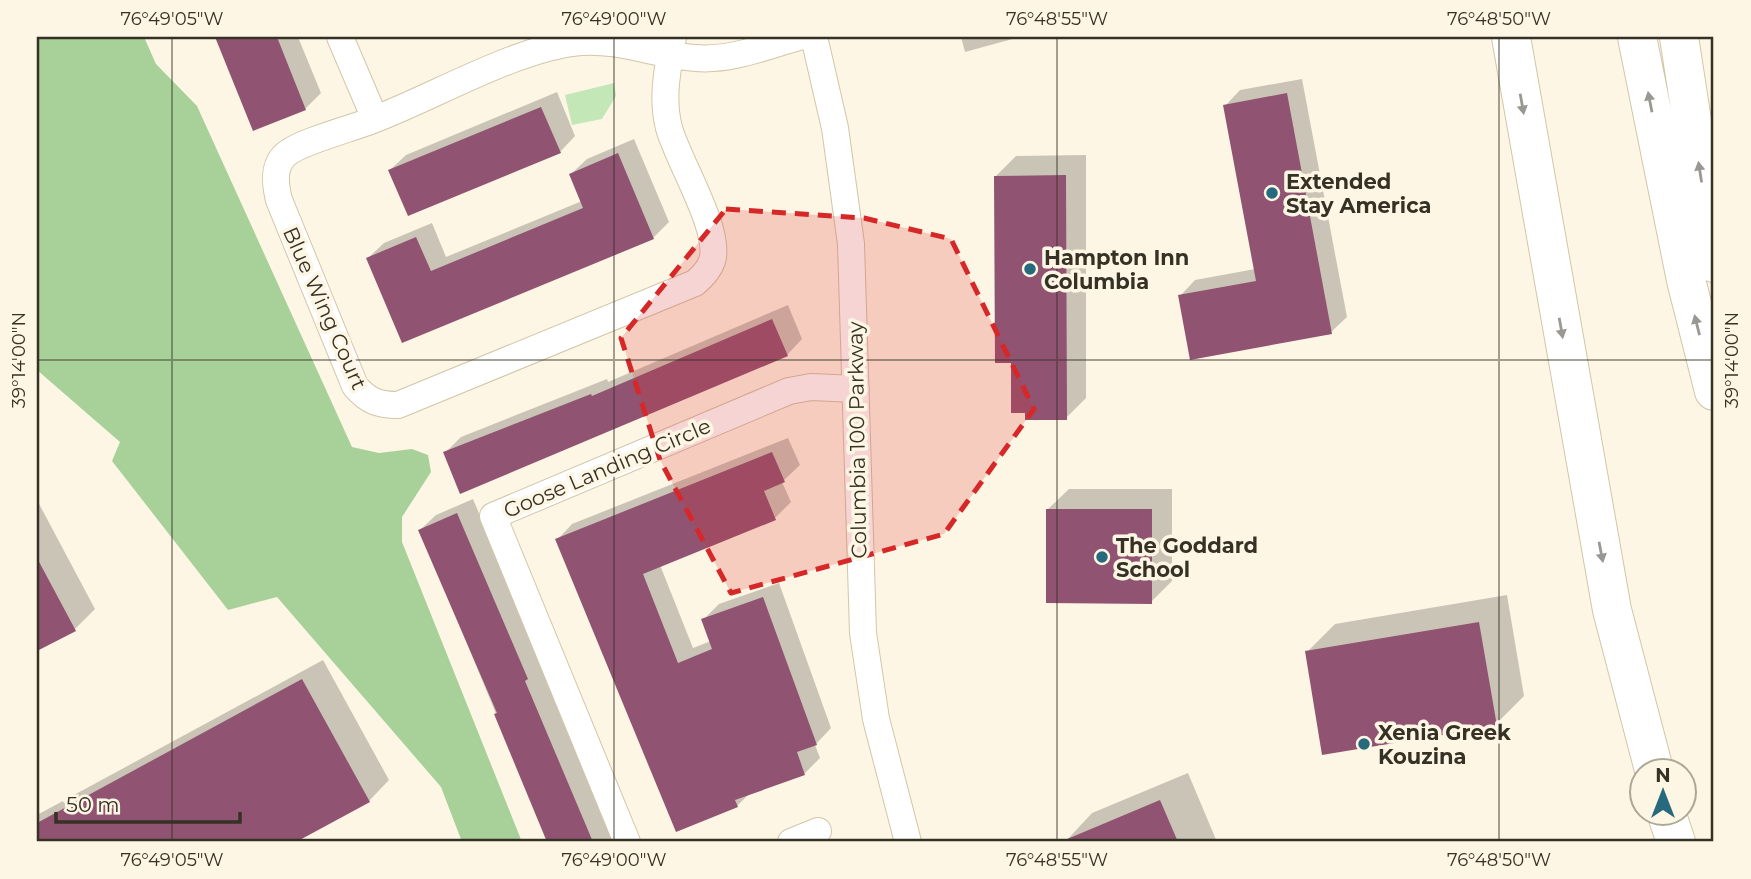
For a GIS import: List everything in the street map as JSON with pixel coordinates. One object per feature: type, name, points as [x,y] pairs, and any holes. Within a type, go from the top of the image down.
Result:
[{"type":"highway","points":[[1511,37],[1607,584],[1650,756]]},
{"type":"highway","points":[[1637,37],[1686,280],[1714,391]]},
{"type":"highway","points":[[1679,37],[1714,263]]},
{"type":"street","points":[[340,37],[375,120]]},
{"type":"street","name":"Blue Wing Court","points":[[671,45],[664,97],[669,127],[711,233],[712,260],[706,273],[695,283],[398,405],[380,405],[365,398],[355,386],[279,200],[275,180],[278,165],[288,152],[375,120],[537,50],[581,42],[622,43],[671,45],[696,58],[727,57],[799,37]]},
{"type":"street","name":"Columbia 100 Parkway","points":[[814,37],[845,184],[856,311],[856,494],[863,633],[876,719],[908,842]]},
{"type":"street","name":"Goose Landing Circle","points":[[627,842],[494,516],[789,391],[811,387],[856,389]]},
{"type":"street","points":[[791,842],[818,831]]},
{"type":"highlighted area","points":[[726,209],[864,218],[951,239],[1034,409],[944,534],[731,593],[660,460],[621,338]]},
{"type":"green space","points":[[37,37],[144,37],[156,64],[197,106],[352,447],[379,453],[412,449],[428,455],[431,472],[402,517],[402,542],[522,842],[462,842],[441,787],[277,597],[228,610],[112,461],[120,442],[37,370]]},
{"type":"green space","points":[[614,83],[616,96],[602,119],[572,125],[565,95]]},
{"type":"building","points":[[215,37],[277,37],[306,110],[253,131]]},
{"type":"building","name":"Extended Stay America","points":[[1287,93],[1332,334],[1190,360],[1178,295],[1256,281],[1223,105]]},
{"type":"building","points":[[541,107],[561,153],[408,216],[388,170]]},
{"type":"building","points":[[618,153],[654,239],[402,343],[366,258],[416,237],[431,271],[583,208],[569,174]]},
{"type":"building","name":"Hampton Inn Columbia","points":[[1066,175],[1067,420],[1025,420],[1025,413],[1011,413],[1011,363],[995,363],[994,176]]},
{"type":"building","points":[[772,319],[788,356],[460,494],[443,452],[591,394],[592,396]]},
{"type":"building","points":[[772,452],[785,482],[764,491],[776,520],[643,574],[678,663],[712,649],[701,619],[763,597],[817,745],[797,752],[805,775],[735,800],[738,807],[676,832],[555,539]]},
{"type":"building","points":[[1046,509],[1152,509],[1152,604],[1046,603]]},
{"type":"building","points":[[457,513],[528,679],[525,681],[593,842],[547,842],[494,714],[497,713],[418,530]]},
{"type":"building","points":[[37,558],[76,631],[37,651]]},
{"type":"building","points":[[1479,622],[1497,726],[1322,755],[1305,651]]},
{"type":"building","points":[[302,679],[370,802],[296,842],[37,842],[37,823]]},
{"type":"building","points":[[1160,800],[1178,842],[1060,842]]},
{"type":"place","name":"Extended Stay America","points":[[1272,193]]},
{"type":"place","name":"Hampton Inn Columbia","points":[[1030,269]]},
{"type":"place","name":"The Goddard School","points":[[1102,557]]},
{"type":"place","name":"Xenia Greek Kouzina","points":[[1364,744]]}]
